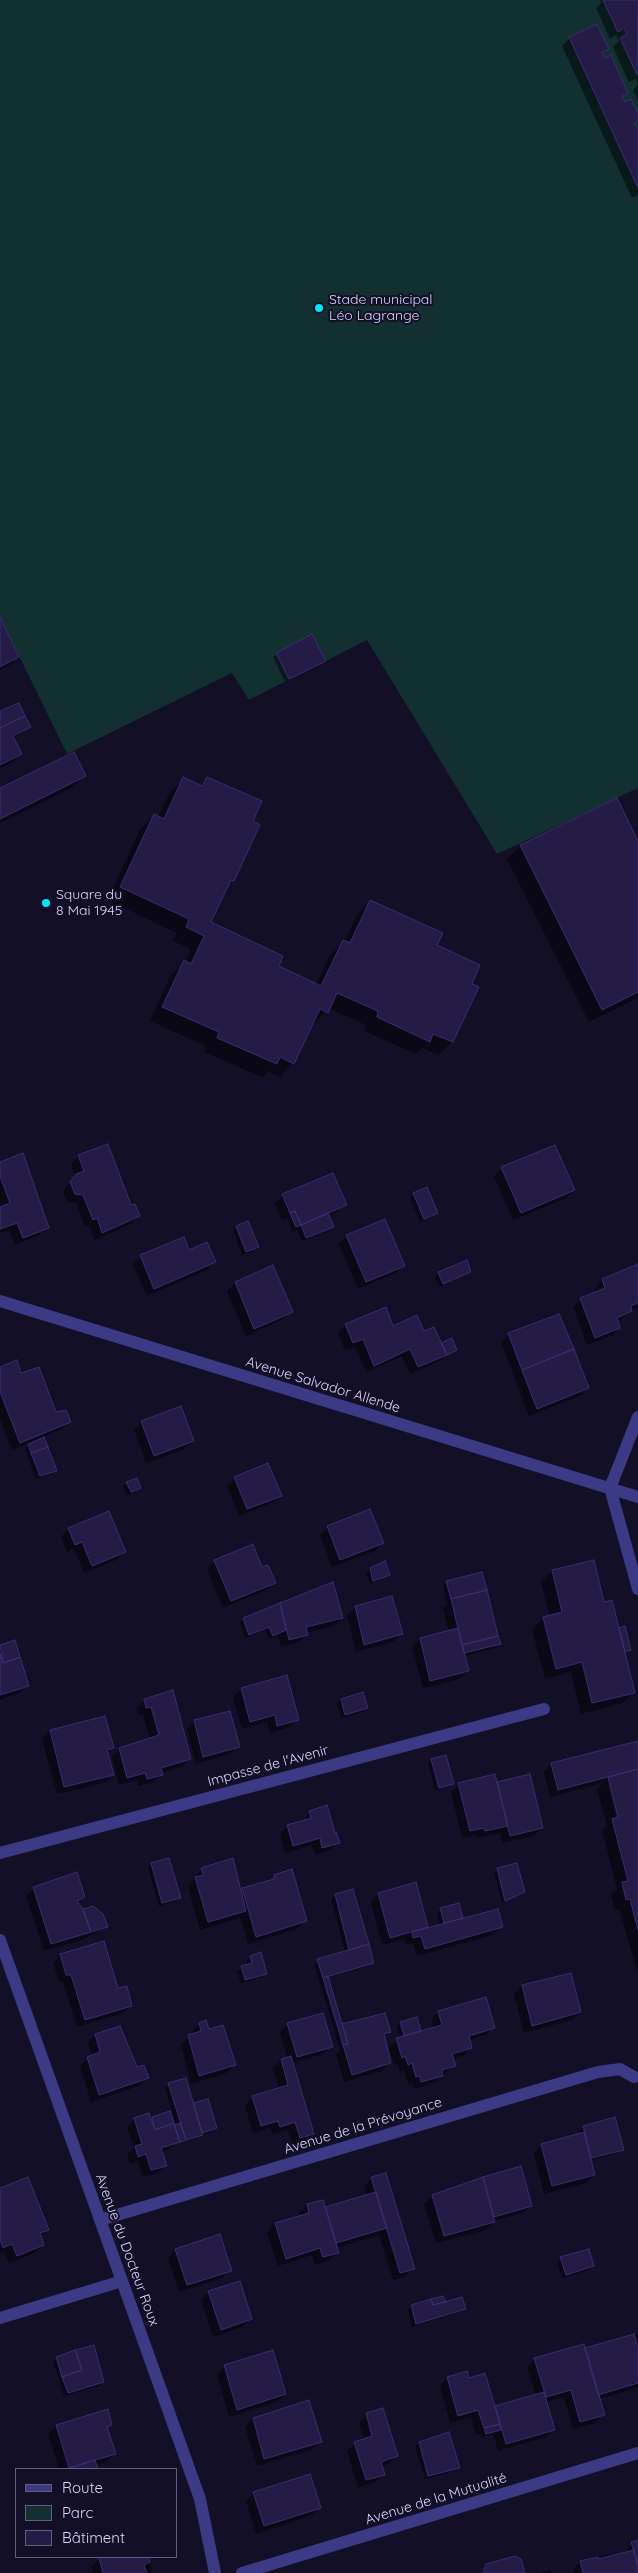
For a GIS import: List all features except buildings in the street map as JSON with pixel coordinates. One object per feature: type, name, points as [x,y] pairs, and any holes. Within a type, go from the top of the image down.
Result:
[{"type":"street","name":"Avenue Salvador Allende","points":[[0,1301],[638,1497]]},
{"type":"street","points":[[638,1417],[610,1488],[638,1589]]},
{"type":"street","name":"Impasse de l'Avenir","points":[[0,1853],[544,1709]]},
{"type":"street","name":"Avenue du Docteur Roux","points":[[0,1940],[200,2499],[215,2573]]},
{"type":"street","name":"Avenue de la Prévoyance","points":[[100,2220],[598,2072],[620,2070],[634,2077]]},
{"type":"street","points":[[0,2318],[122,2281]]},
{"type":"street","name":"Avenue de la Mutualité","points":[[242,2573],[638,2453]]},
{"type":"green space","name":"Stade municipal Léo Lagrange","points":[[0,0],[638,0],[638,788],[497,854],[367,640],[249,700],[232,673],[67,754],[0,617]]},
{"type":"place","name":"Stade municipal Léo Lagrange","points":[[319,308]]},
{"type":"place","name":"Square du 8 Mai 1945","points":[[46,903]]}]
